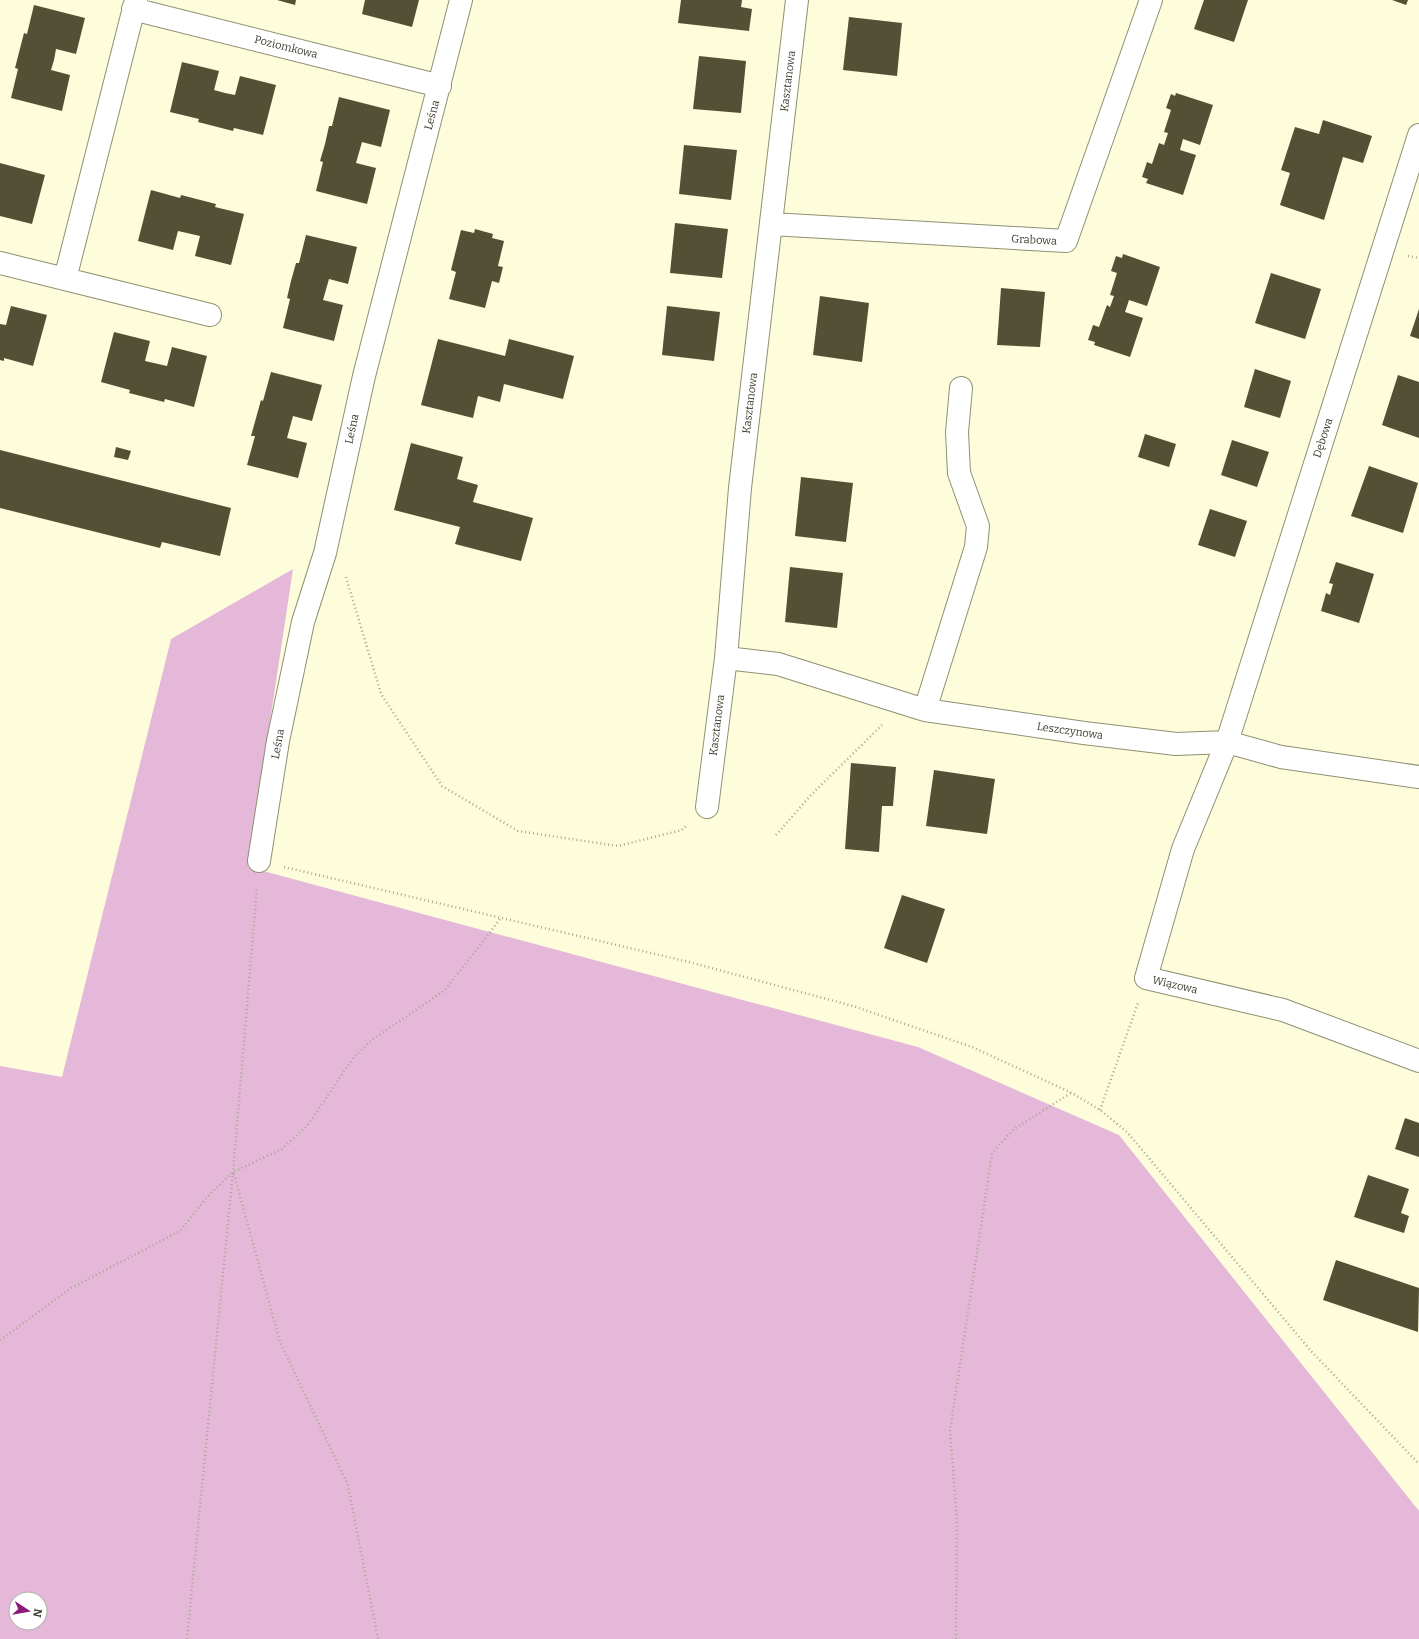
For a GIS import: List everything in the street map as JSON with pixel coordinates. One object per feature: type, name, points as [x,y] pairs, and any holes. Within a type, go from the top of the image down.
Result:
[{"type":"street","name":"Leśna","points":[[259,861],[278,741],[303,622],[325,553],[364,376],[461,0]]},
{"type":"street","name":"Kasztanowa","points":[[707,807],[726,658],[740,488],[797,0]]},
{"type":"street","name":"Grabowa","points":[[771,224],[1066,242],[1151,0]]},
{"type":"street","name":"Poziomkowa","points":[[65,279],[134,4],[440,86]]},
{"type":"street","name":"Dębowa","points":[[1227,742],[1419,135]]},
{"type":"street","points":[[0,263],[210,315]]},
{"type":"street","points":[[925,710],[976,547],[978,526],[959,473],[957,432],[961,388]]},
{"type":"street","name":"Leszczynowa","points":[[726,658],[778,664],[895,702],[925,710],[1084,733],[1176,744],[1227,742],[1282,757],[1419,777]]},
{"type":"street","name":"Wiązowa","points":[[1227,742],[1183,849],[1146,978],[1283,1010],[1419,1061]]},
{"type":"path","points":[[325,553],[341,561],[381,694],[442,786],[518,831],[618,846],[682,830],[707,807]]},
{"type":"path","points":[[776,835],[812,794],[881,726],[895,702]]},
{"type":"path","points":[[187,1639],[233,1172],[259,861],[752,978],[853,1006],[972,1047],[1072,1093],[1100,1110],[1127,1132],[1311,1351],[1419,1464]]},
{"type":"path","points":[[0,1340],[71,1288],[180,1231],[208,1196],[233,1172],[282,1149],[306,1126],[354,1057],[372,1040],[445,990],[501,918]]},
{"type":"path","points":[[1100,1110],[1146,978]]},
{"type":"path","points":[[956,1639],[957,1522],[950,1431],[992,1153],[1014,1129],[1072,1093]]},
{"type":"path","points":[[233,1172],[280,1342],[348,1485],[378,1639]]},
{"type":"shaded area","points":[[293,569],[248,867],[918,1047],[1119,1135],[1419,1511],[1419,1639],[0,1639],[0,1066],[62,1077],[171,639]]},
{"type":"building","points":[[277,0],[296,0],[295,5]]},
{"type":"building","points":[[365,0],[419,0],[412,27],[362,14]]},
{"type":"building","points":[[681,0],[742,0],[741,7],[752,9],[749,31],[678,23]]},
{"type":"building","points":[[1204,0],[1248,0],[1234,42],[1194,29]]},
{"type":"building","points":[[1392,0],[1408,0],[1406,5]]},
{"type":"building","points":[[34,5],[85,18],[76,54],[56,49],[51,70],[70,75],[62,111],[11,98],[18,69],[15,68],[24,33],[27,34]]},
{"type":"building","points":[[849,17],[902,23],[897,76],[843,70]]},
{"type":"building","points":[[699,56],[746,61],[741,113],[693,109]]},
{"type":"building","points":[[182,62],[219,71],[214,90],[225,93],[235,95],[240,76],[276,85],[263,135],[234,128],[233,131],[198,122],[199,119],[170,112]]},
{"type":"building","points":[[1176,93],[1213,105],[1200,145],[1183,139],[1180,150],[1196,155],[1183,195],[1146,183],[1148,179],[1142,177],[1147,162],[1152,164],[1159,143],[1164,145],[1168,133],[1164,132],[1171,110],[1166,108],[1171,94],[1175,96]]},
{"type":"building","points":[[339,97],[390,110],[381,147],[362,142],[356,163],[376,168],[367,204],[316,191],[323,162],[320,161],[329,126],[332,126]]},
{"type":"building","points":[[1323,120],[1372,136],[1363,163],[1343,157],[1324,220],[1280,205],[1290,173],[1281,170],[1295,127],[1319,134]]},
{"type":"building","points":[[684,145],[737,150],[731,200],[679,194]]},
{"type":"building","points":[[0,163],[45,175],[32,224],[0,216]]},
{"type":"building","points":[[151,190],[180,198],[181,195],[216,204],[215,207],[244,214],[231,265],[195,256],[200,236],[178,231],[173,250],[138,241]]},
{"type":"building","points":[[675,223],[728,229],[722,278],[670,273]]},
{"type":"building","points":[[475,229],[493,234],[492,238],[504,241],[498,266],[503,267],[499,283],[492,281],[485,308],[449,299],[456,272],[451,270],[461,230],[474,233]]},
{"type":"building","points":[[306,235],[357,247],[348,284],[329,279],[323,300],[343,305],[334,341],[283,328],[290,299],[287,298],[291,281],[296,263],[299,263]]},
{"type":"building","points":[[1123,254],[1160,267],[1147,306],[1129,300],[1125,312],[1143,318],[1130,357],[1094,345],[1095,342],[1088,340],[1093,325],[1099,327],[1107,305],[1110,307],[1114,296],[1110,295],[1117,273],[1111,271],[1116,256],[1122,258]]},
{"type":"building","points":[[1271,273],[1321,289],[1305,339],[1255,323]]},
{"type":"building","points":[[1001,288],[1045,292],[1040,347],[997,345]]},
{"type":"building","points":[[820,296],[869,303],[862,362],[813,355]]},
{"type":"building","points":[[11,306],[47,315],[33,366],[4,358],[4,361],[0,360],[0,324],[6,325]]},
{"type":"building","points":[[667,306],[720,312],[714,361],[662,355]]},
{"type":"building","points":[[1419,309],[1419,339],[1410,336]]},
{"type":"building","points":[[114,332],[150,341],[145,361],[167,366],[172,347],[207,356],[194,407],[165,399],[164,402],[129,393],[130,390],[101,382]]},
{"type":"building","points":[[438,339],[505,356],[509,339],[574,356],[563,399],[504,384],[500,402],[478,396],[473,418],[421,405]]},
{"type":"building","points":[[1255,369],[1291,381],[1280,418],[1244,407]]},
{"type":"building","points":[[271,372],[322,385],[312,421],[293,416],[287,438],[307,443],[298,478],[247,465],[255,436],[251,436]]},
{"type":"building","points":[[1398,375],[1419,382],[1419,438],[1382,425]]},
{"type":"building","points":[[1145,434],[1176,444],[1169,467],[1138,457]]},
{"type":"building","points":[[1232,440],[1269,452],[1257,487],[1221,475]]},
{"type":"building","points":[[411,443],[463,457],[457,479],[478,485],[473,502],[533,518],[521,561],[455,544],[460,527],[394,510]]},
{"type":"building","points":[[116,447],[131,451],[128,460],[114,457]]},
{"type":"building","points":[[0,450],[231,508],[220,556],[162,542],[160,548],[0,508]]},
{"type":"building","points":[[1369,466],[1418,483],[1403,533],[1351,516]]},
{"type":"building","points":[[801,477],[853,483],[846,542],[795,536]]},
{"type":"building","points":[[1210,509],[1247,521],[1235,557],[1198,545]]},
{"type":"building","points":[[1336,562],[1374,574],[1359,623],[1321,611],[1326,593],[1330,595],[1333,584],[1329,583]]},
{"type":"building","points":[[790,567],[843,573],[837,628],[785,622]]},
{"type":"building","points":[[851,763],[896,767],[893,806],[882,806],[879,852],[845,849]]},
{"type":"building","points":[[934,770],[995,779],[987,834],[926,826]]},
{"type":"building","points":[[902,895],[945,909],[927,963],[884,948]]},
{"type":"building","points":[[1405,1118],[1419,1123],[1419,1157],[1395,1149]]},
{"type":"building","points":[[1368,1175],[1409,1189],[1401,1213],[1409,1216],[1404,1233],[1354,1217]]},
{"type":"building","points":[[1336,1260],[1419,1288],[1418,1332],[1323,1300]]}]
